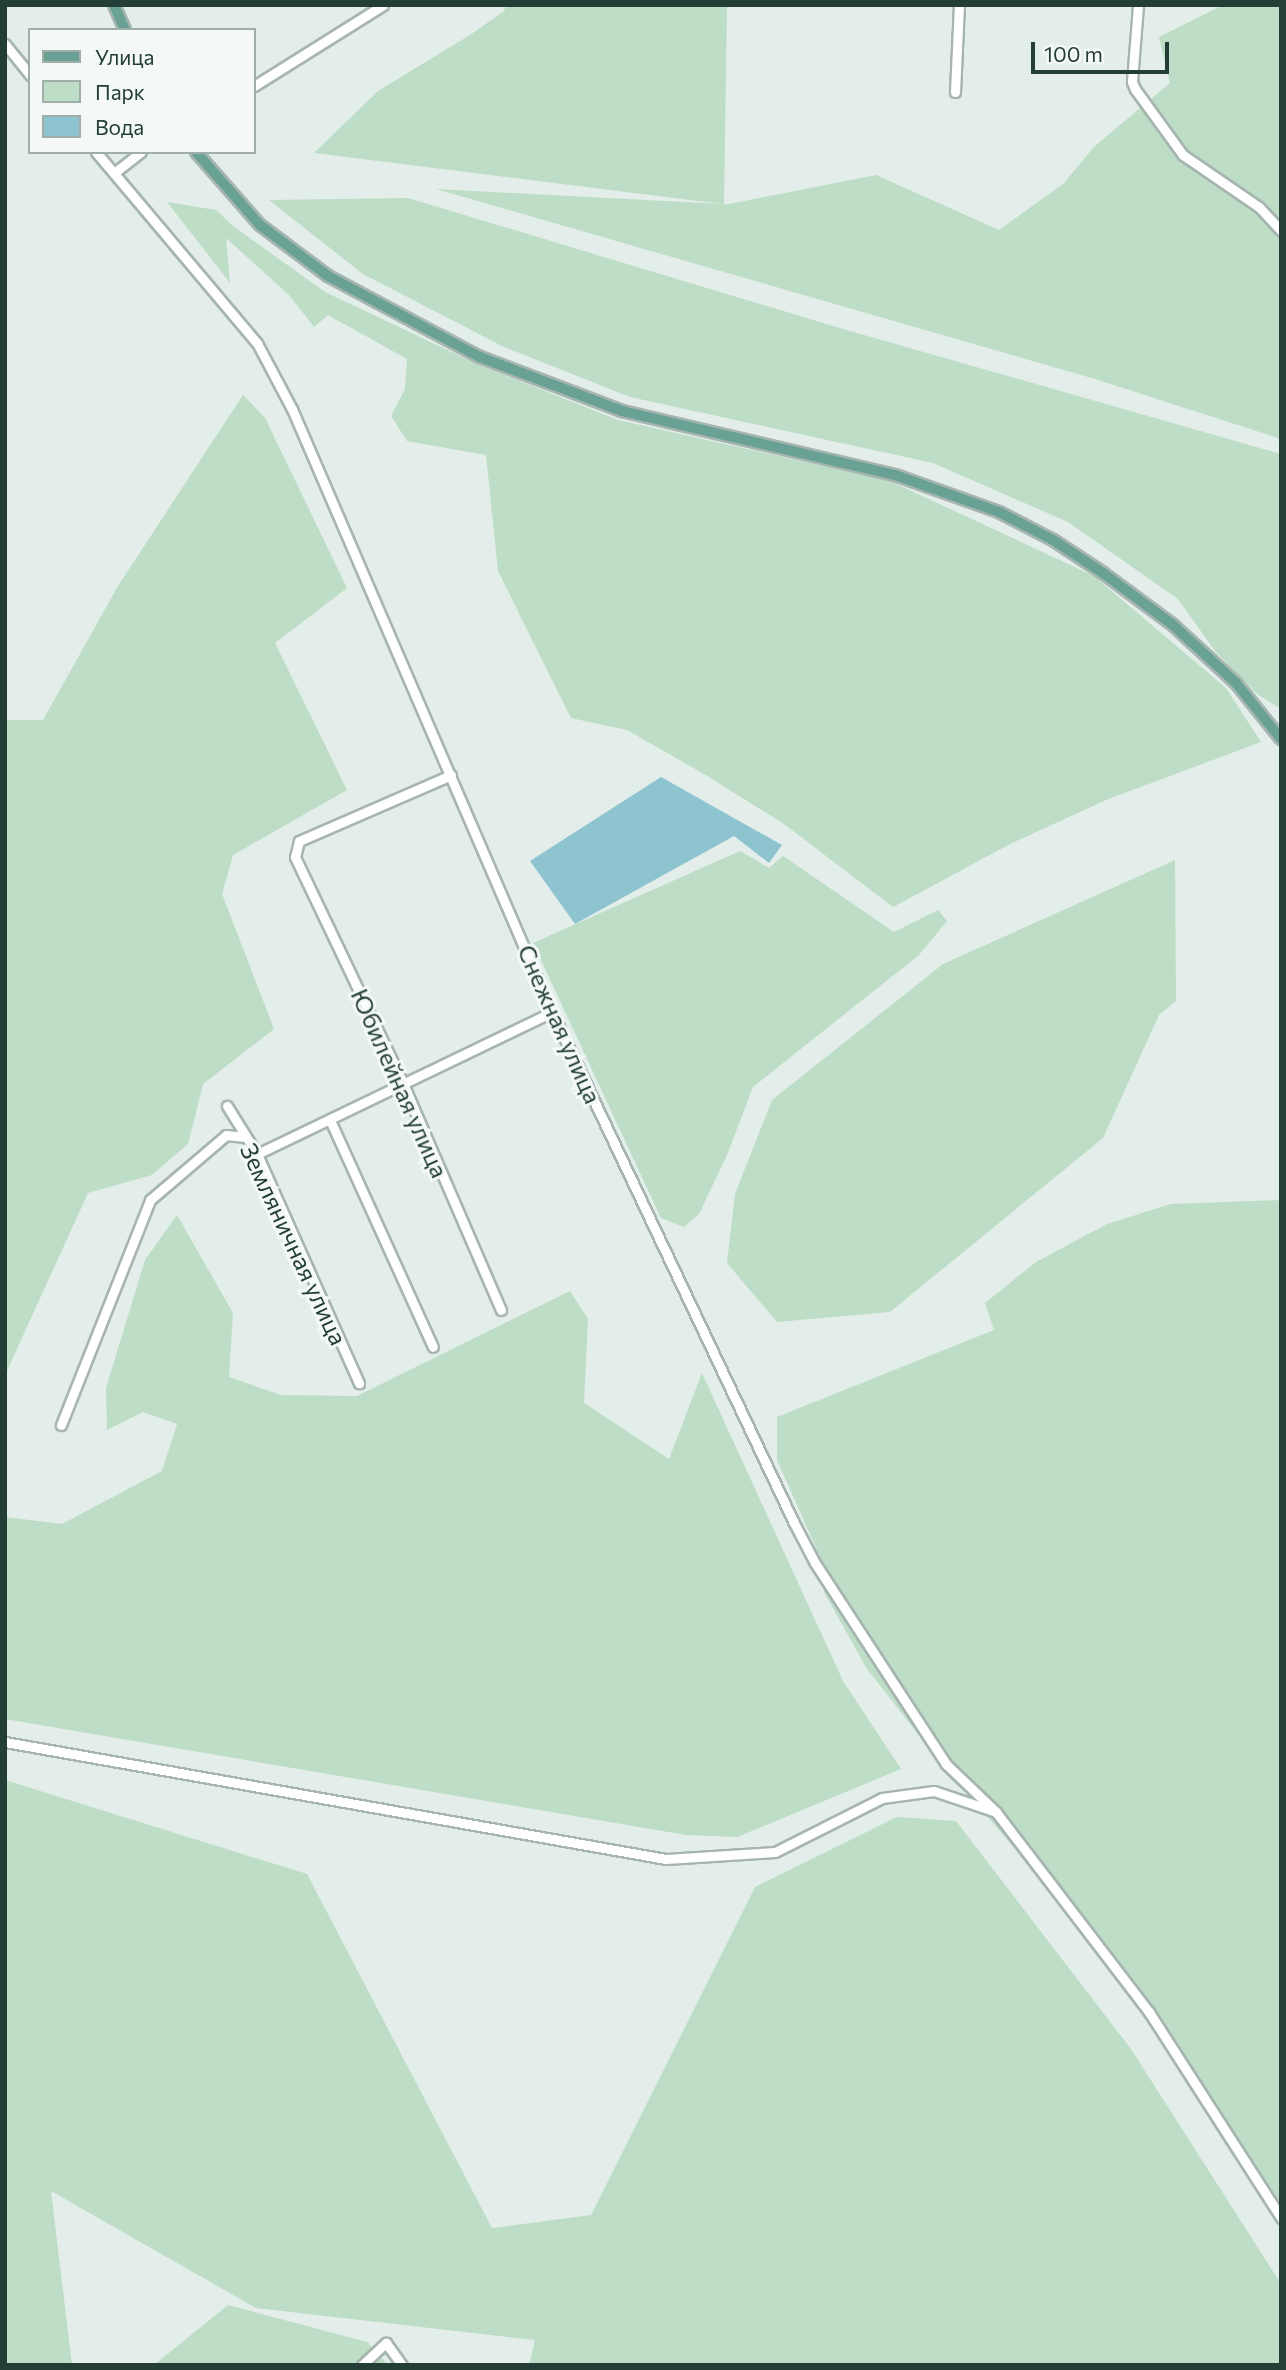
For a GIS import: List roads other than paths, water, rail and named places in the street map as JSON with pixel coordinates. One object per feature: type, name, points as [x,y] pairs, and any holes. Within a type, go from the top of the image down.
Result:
[{"type":"main road","points":[[114,5],[124,28]]},
{"type":"main road","points":[[197,154],[260,225],[328,276],[480,357],[621,411],[895,475],[999,512],[1053,540],[1173,625],[1236,683],[1281,739]]},
{"type":"street","points":[[256,85],[383,5]]},
{"type":"street","points":[[955,92],[959,5]]},
{"type":"street","points":[[1139,5],[1133,76],[1135,89],[1183,155],[1259,207],[1281,231]]},
{"type":"street","points":[[5,44],[28,73]]},
{"type":"street","name":"Снежная улица","points":[[98,154],[234,312],[257,343],[292,409],[552,1012],[815,1563],[946,1764],[996,1812],[1149,2012],[1281,2218]]},
{"type":"street","points":[[114,173],[138,154]]},
{"type":"street","name":"Юбилейная улица","points":[[451,775],[299,841],[295,857],[404,1086],[501,1310]]},
{"type":"street","points":[[257,1154],[404,1086],[552,1012]]},
{"type":"street","name":"Земляничная улица","points":[[228,1106],[257,1154],[359,1383]]},
{"type":"street","points":[[330,1120],[433,1348]]},
{"type":"street","points":[[61,1425],[150,1200],[226,1135],[245,1137]]},
{"type":"street","points":[[5,1742],[666,1860],[775,1852],[847,1813],[882,1798],[895,1796],[934,1791],[996,1812]]},
{"type":"street","points":[[362,2365],[386,2343],[402,2365]]},
{"type":"water","points":[[661,777],[782,845],[769,863],[734,836],[575,924],[530,861]]}]
